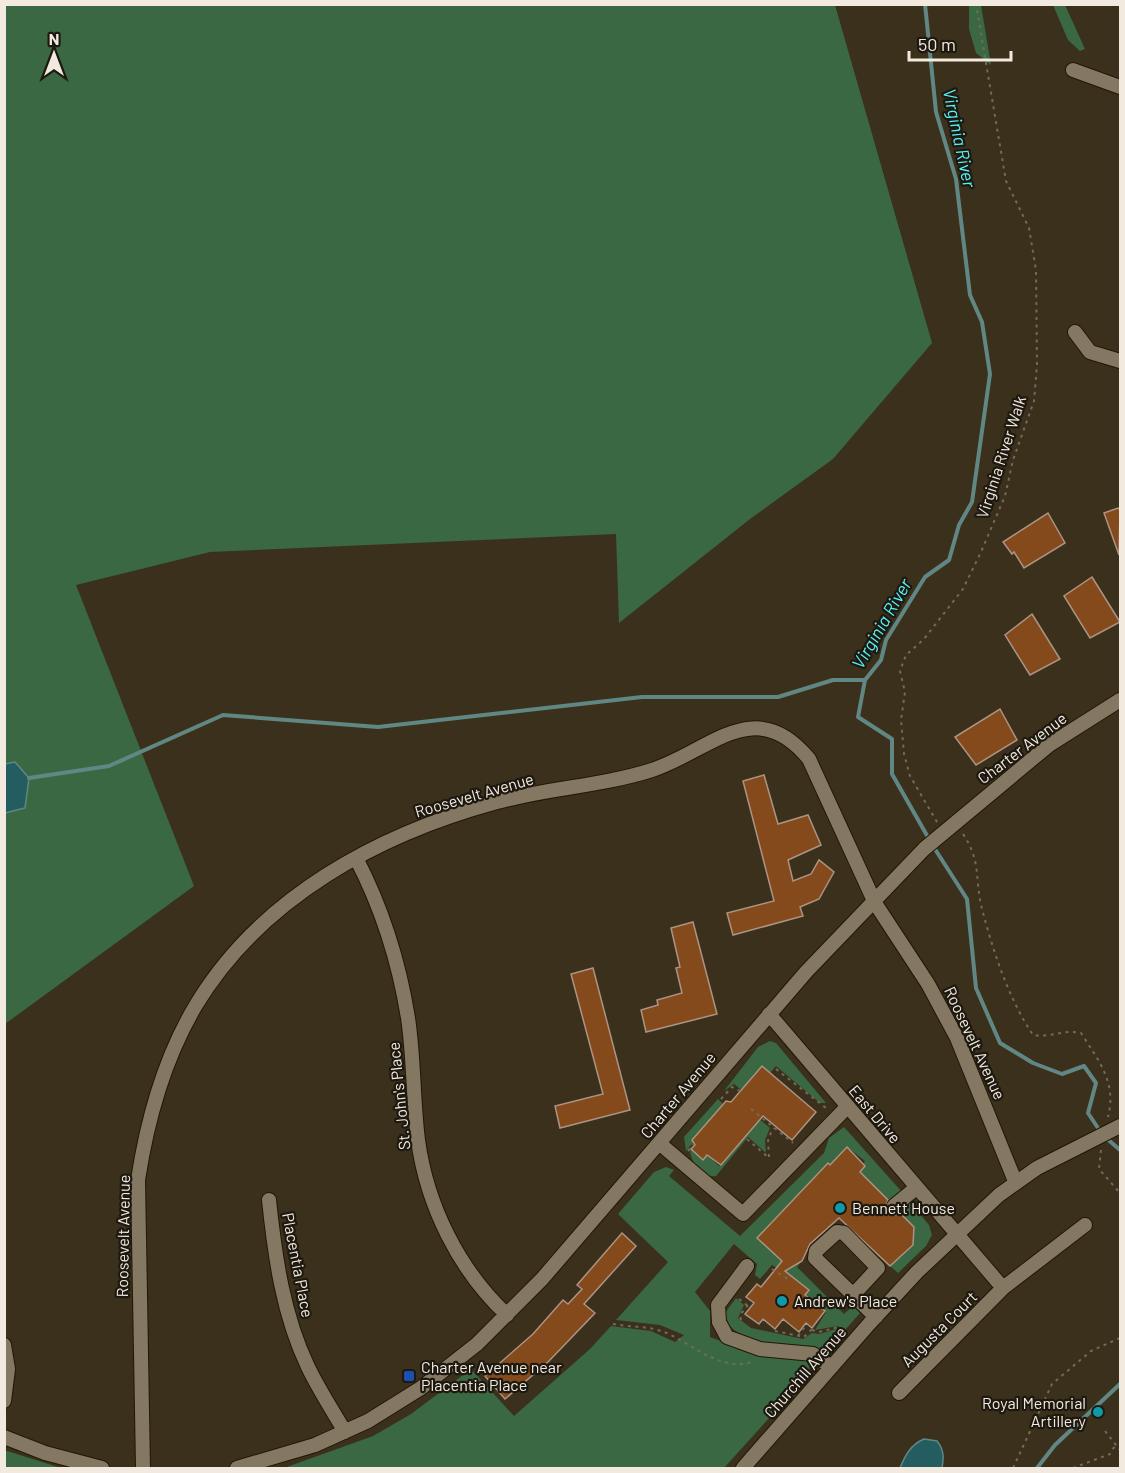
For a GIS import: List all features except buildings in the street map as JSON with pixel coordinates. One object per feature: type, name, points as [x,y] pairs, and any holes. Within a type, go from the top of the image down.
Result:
[{"type":"street","points":[[1073,70],[1120,87]]},
{"type":"street","points":[[1075,332],[1090,352],[1120,361]]},
{"type":"street","name":"Charter Avenue","points":[[237,1468],[278,1458],[345,1432],[421,1388],[477,1344],[542,1279],[806,972],[875,903],[924,849],[1049,745],[1120,700]]},
{"type":"street","name":"Roosevelt Avenue","points":[[143,1468],[138,1180],[143,1143],[155,1102],[196,1006],[224,965],[273,915],[322,876],[426,824],[497,802],[653,770],[724,734],[754,728],[785,735],[794,741],[809,759],[875,903],[928,984],[957,1038],[1015,1181]]},
{"type":"street","name":"St. John's Place","points":[[356,858],[369,883],[388,933],[401,982],[408,1018],[418,1142],[426,1181],[459,1258],[486,1296],[507,1315]]},
{"type":"street","name":"East Drive","points":[[770,1014],[956,1234]]},
{"type":"street","points":[[660,1143],[743,1214],[848,1107]]},
{"type":"street","name":"Churchill Avenue","points":[[743,1468],[876,1317],[956,1234],[1015,1181],[1095,1144],[1115,1124]]},
{"type":"street","points":[[894,1206],[916,1188]]},
{"type":"street","name":"Placentia Place","points":[[269,1200],[277,1264],[286,1306],[297,1340],[308,1367],[345,1432]]},
{"type":"street","name":"Augusta Court","points":[[898,1393],[1003,1288],[1085,1225]]},
{"type":"street","points":[[853,1295],[878,1268],[844,1233],[837,1232],[816,1251],[815,1258],[853,1295],[876,1317]]},
{"type":"street","points":[[956,1234],[1003,1288]]},
{"type":"street","points":[[747,1266],[720,1300],[719,1322],[728,1337],[735,1341],[772,1350],[813,1354],[831,1367]]},
{"type":"street","points":[[4,1345],[8,1369],[4,1401]]},
{"type":"street","points":[[4,1437],[45,1454],[102,1468]]},
{"type":"path","name":"Virginia River Walk","points":[[976,4],[1006,181],[1029,228],[1036,270],[1034,401],[1013,460],[1005,496],[963,589],[924,639],[906,655],[900,671],[905,692],[901,720],[904,754],[910,776],[936,822],[961,831],[972,848],[981,885],[981,902],[993,944],[1022,1018],[1033,1035],[1044,1037],[1071,1030],[1081,1033],[1108,1077],[1115,1124]]},
{"type":"path","points":[[776,1069],[821,1106],[829,1109]]},
{"type":"path","points":[[715,1095],[722,1101],[732,1087],[740,1091]]},
{"type":"path","points":[[751,1109],[796,1145]]},
{"type":"path","points":[[747,1139],[769,1158],[768,1137],[774,1128]]},
{"type":"path","points":[[686,1153],[694,1144]]},
{"type":"path","points":[[1095,1144],[1099,1170],[1120,1193]]},
{"type":"path","points":[[772,1269],[788,1279]]},
{"type":"path","points":[[741,1320],[740,1315],[751,1301]]},
{"type":"path","points":[[613,1324],[664,1332],[703,1353],[731,1362],[745,1364],[765,1357],[772,1350]]},
{"type":"path","points":[[798,1336],[807,1324]]},
{"type":"path","points":[[774,1331],[806,1337],[812,1329],[817,1333],[839,1327],[846,1333]]},
{"type":"path","points":[[1013,1468],[1052,1384],[1091,1351],[1120,1338]]},
{"type":"path","points":[[1106,1431],[1120,1450]]},
{"type":"path","points":[[1073,1468],[1110,1454],[1116,1444]]},
{"type":"green space","points":[[969,4],[981,5],[991,65],[976,53],[969,29]]},
{"type":"green space","points":[[5,5],[835,5],[932,343],[833,459],[750,519],[619,623],[616,534],[210,552],[76,585],[194,886],[5,1024]]},
{"type":"green space","points":[[1053,5],[1065,5],[1085,49],[1080,51],[1068,40]]},
{"type":"green space","points":[[770,1041],[776,1043],[826,1103],[820,1103],[776,1066],[770,1073],[764,1067],[754,1074],[745,1093],[734,1084],[724,1091],[758,1047]]},
{"type":"green space","points":[[718,1099],[724,1105],[693,1139],[693,1143],[686,1151],[684,1137]]},
{"type":"green space","points":[[750,1111],[770,1128],[765,1140],[766,1153],[748,1137],[716,1176],[701,1172],[692,1159],[691,1149],[707,1155],[719,1166],[722,1165],[742,1140]]},
{"type":"green space","points":[[844,1127],[902,1192],[890,1202],[860,1172],[865,1166],[863,1164],[865,1161],[847,1147],[830,1165],[828,1163],[758,1238],[787,1266],[802,1261],[797,1267],[844,1314],[853,1306],[860,1313],[845,1330],[838,1326],[815,1330],[826,1312],[805,1295],[809,1290],[772,1265],[760,1279],[755,1275],[757,1264],[734,1244],[695,1292],[710,1311],[710,1337],[760,1356],[813,1361],[809,1364],[810,1373],[724,1468],[284,1468],[373,1436],[411,1414],[471,1369],[514,1416],[590,1349],[611,1326],[651,1331],[675,1342],[684,1335],[660,1325],[616,1320],[668,1262],[618,1214],[654,1172],[666,1167],[674,1170],[669,1176],[740,1236],[824,1153],[829,1138]]},
{"type":"green space","points":[[909,1201],[929,1225],[932,1235],[926,1246],[898,1273],[890,1266],[912,1246],[914,1227],[895,1211]]},
{"type":"green space","points":[[736,1298],[744,1305],[738,1318],[751,1328],[803,1339],[812,1333],[820,1334],[838,1328],[843,1332],[833,1344],[826,1346],[826,1350],[784,1346],[751,1339],[729,1324],[725,1313]]},
{"type":"green space","points":[[4,1450],[61,1468],[5,1468]]},
{"type":"water","points":[[15,762],[29,778],[25,808],[5,813],[5,764]]},
{"type":"water","points":[[924,1439],[937,1441],[941,1447],[942,1468],[900,1468],[906,1455],[919,1441]]},
{"type":"waterway","name":"Virginia River","points":[[925,4],[936,112],[956,179],[970,295],[982,322],[990,374],[972,502],[959,525],[949,560],[925,577],[886,640],[881,660],[865,680],[858,717],[892,739],[892,774],[929,839]]},
{"type":"waterway","points":[[29,778],[109,766],[223,715],[378,727],[642,697],[778,697],[833,680],[865,680]]},
{"type":"waterway","name":"Virginia River","points":[[933,846],[967,899],[976,988],[1000,1043],[1033,1063],[1062,1074],[1084,1066],[1096,1083],[1088,1113],[1100,1131]]},
{"type":"waterway","name":"Virginia River","points":[[1105,1137],[1120,1150]]},
{"type":"waterway","name":"Virginia River","points":[[1037,1468],[1055,1445],[1120,1384]]},
{"type":"place","name":"Bennett House","points":[[840,1208]]},
{"type":"place","name":"Andrew's Place","points":[[782,1301]]},
{"type":"place","name":"Charter Avenue near Placentia Place","points":[[409,1376]]},
{"type":"place","name":"Royal Memorial Artillery","points":[[1098,1412]]}]
